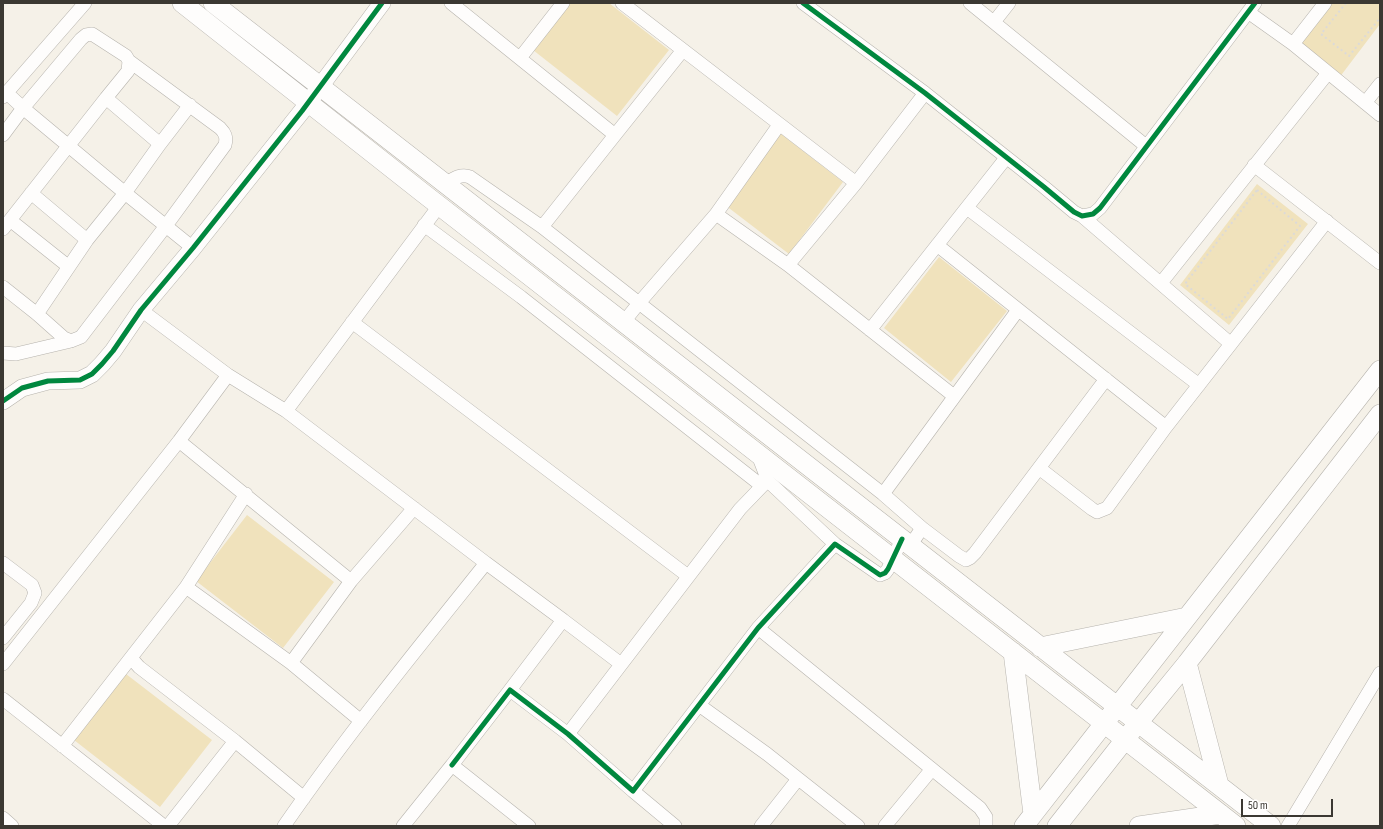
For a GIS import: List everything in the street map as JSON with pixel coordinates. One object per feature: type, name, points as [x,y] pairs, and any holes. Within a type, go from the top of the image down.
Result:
[{"type":"main road","points":[[182,3],[438,206],[1236,826]]},
{"type":"main road","points":[[213,3],[1271,826]]},
{"type":"main road","points":[[1028,820],[1380,370]]},
{"type":"main road","points":[[1057,826],[1187,663],[1380,414]]},
{"type":"main road","points":[[1040,647],[1187,617]]},
{"type":"main road","points":[[1014,652],[1028,820]]},
{"type":"main road","points":[[1187,663],[1219,785]]},
{"type":"main road","points":[[1140,826],[1221,814]]},
{"type":"street","points":[[85,3],[5,95],[23,108],[165,227],[193,248]]},
{"type":"street","points":[[3,401],[22,388],[48,381],[80,380],[92,374],[113,351],[141,310],[193,248],[308,103],[382,3]]},
{"type":"street","points":[[451,3],[615,135]]},
{"type":"street","points":[[520,58],[563,3]]},
{"type":"street","points":[[622,3],[856,183]]},
{"type":"street","points":[[803,3],[925,93],[1074,212],[1082,216],[1230,344]]},
{"type":"street","points":[[970,3],[1146,146]]},
{"type":"street","points":[[994,22],[1009,3]]},
{"type":"street","points":[[1292,44],[1325,3]]},
{"type":"street","points":[[1082,216],[1093,214],[1100,208],[1252,8],[1292,44],[1380,115]]},
{"type":"street","points":[[3,135],[23,108],[86,35],[92,34],[126,56],[129,61],[220,128],[225,133],[227,139],[217,157],[81,337],[71,341],[16,354],[3,353]]},
{"type":"street","points":[[542,227],[683,50]]},
{"type":"street","points":[[69,267],[6,225],[67,146],[128,71],[129,61]]},
{"type":"street","points":[[1160,283],[1328,73]]},
{"type":"street","points":[[1365,102],[1380,84]]},
{"type":"street","points":[[788,265],[856,183],[925,93]]},
{"type":"street","points":[[106,98],[160,144]]},
{"type":"street","points":[[37,314],[87,240],[125,193],[190,105]]},
{"type":"street","points":[[623,323],[716,214],[779,125]]},
{"type":"street","points":[[870,330],[1006,158]]},
{"type":"street","points":[[1254,165],[1380,263]]},
{"type":"street","points":[[445,184],[460,176],[466,175],[542,227],[883,494],[922,528],[966,560],[970,558],[1040,468],[1106,379]]},
{"type":"street","points":[[31,193],[87,240]]},
{"type":"street","points":[[286,411],[438,206]]},
{"type":"street","points":[[967,208],[1199,385]]},
{"type":"street","points":[[716,214],[788,265],[954,396]]},
{"type":"street","points":[[1040,468],[1097,512],[1107,508],[1166,427],[1327,221]]},
{"type":"street","points":[[424,225],[765,483],[835,544],[880,575],[885,573],[906,543],[922,528]]},
{"type":"street","points":[[937,245],[1166,427]]},
{"type":"street","points":[[3,287],[64,338],[71,341]]},
{"type":"street","points":[[141,310],[228,374],[286,411],[621,664]]},
{"type":"street","points":[[883,494],[1018,310]]},
{"type":"street","points":[[352,322],[688,576]]},
{"type":"street","points":[[3,664],[179,441],[228,374]]},
{"type":"street","points":[[179,441],[246,494],[351,582]]},
{"type":"street","points":[[758,454],[765,483]]},
{"type":"street","points":[[568,734],[740,509],[765,483]]},
{"type":"street","points":[[62,746],[186,587],[246,494]]},
{"type":"street","points":[[291,663],[351,582],[414,508]]},
{"type":"street","points":[[633,791],[758,628],[835,544]]},
{"type":"street","points":[[3,563],[32,585],[35,593],[31,603],[3,638]]},
{"type":"street","points":[[284,826],[361,721],[486,563]]},
{"type":"street","points":[[186,587],[291,663],[361,721]]},
{"type":"street","points":[[403,826],[452,765],[563,620]]},
{"type":"street","points":[[758,628],[980,808],[986,817],[986,826]]},
{"type":"street","points":[[131,658],[139,667],[235,741],[304,798]]},
{"type":"street","points":[[1288,826],[1380,673]]},
{"type":"street","points":[[510,690],[568,734],[675,826]]},
{"type":"street","points":[[3,699],[164,826]]},
{"type":"street","points":[[699,705],[768,754],[858,826]]},
{"type":"street","points":[[168,826],[235,741]]},
{"type":"street","points":[[452,765],[529,826]]},
{"type":"street","points":[[885,826],[932,769]]},
{"type":"street","points":[[761,826],[798,779]]},
{"type":"street","points":[[3,818],[12,826]]},
{"type":"path","points":[[1346,3],[1321,34],[1349,56],[1380,18]]},
{"type":"path","points":[[1257,190],[1300,226],[1228,319],[1185,284],[1257,190]]},
{"type":"shaded area","points":[[569,3],[609,3],[669,50],[617,116],[533,50]]},
{"type":"shaded area","points":[[1330,3],[1380,3],[1380,24],[1339,78],[1298,43]]},
{"type":"shaded area","points":[[780,133],[843,182],[789,254],[725,205]]},
{"type":"shaded area","points":[[1257,184],[1308,224],[1229,325],[1180,285]]},
{"type":"shaded area","points":[[939,257],[1007,311],[951,382],[884,328]]},
{"type":"shaded area","points":[[247,515],[334,582],[283,648],[196,581]]},
{"type":"shaded area","points":[[126,674],[212,740],[160,807],[74,740]]},
{"type":"cycle path","points":[[3,401],[22,388],[48,381],[80,380],[92,374],[102,364],[113,351],[141,310],[193,248],[302,111],[382,3]]},
{"type":"cycle path","points":[[803,3],[925,93],[1074,212],[1082,216],[1093,214],[1100,208],[1255,3]]},
{"type":"cycle path","points":[[452,765],[510,690],[568,734],[633,791],[758,628],[835,544],[880,575],[885,573],[888,569],[902,539]]}]
